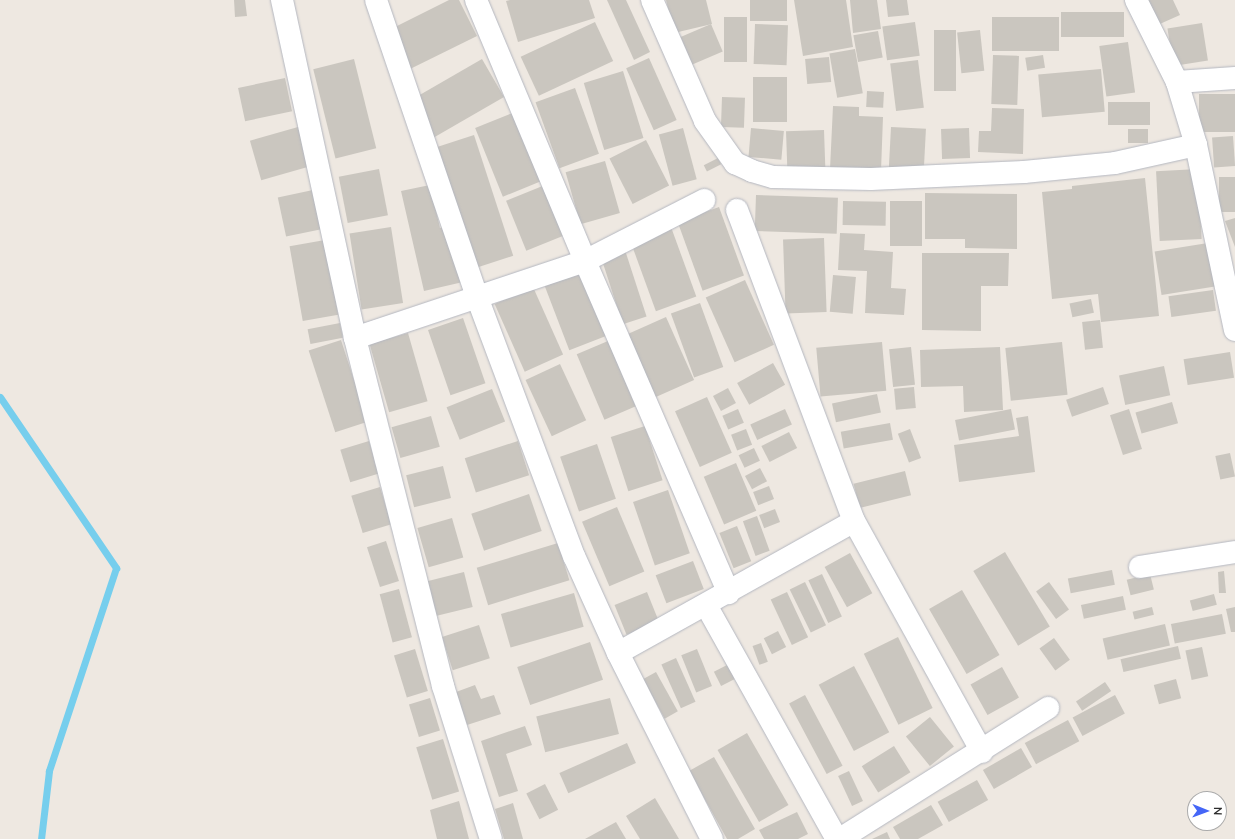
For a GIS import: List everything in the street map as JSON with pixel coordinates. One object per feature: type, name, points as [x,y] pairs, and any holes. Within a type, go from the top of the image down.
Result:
[{"type":"street","points":[[282,0],[355,338],[443,686],[491,839]]},
{"type":"street","points":[[376,0],[477,297],[574,556],[618,653],[712,839]]},
{"type":"street","points":[[476,0],[585,261],[728,593]]},
{"type":"street","points":[[652,0],[705,121],[735,163],[752,171],[773,177],[871,179],[1024,172],[1115,163],[1196,145]]},
{"type":"street","points":[[1136,0],[1177,82],[1196,145],[1235,330]]},
{"type":"street","points":[[1177,82],[1235,78]]},
{"type":"street","points":[[355,338],[585,261],[704,200]]},
{"type":"street","points":[[737,210],[854,521],[982,752]]},
{"type":"street","points":[[618,653],[728,593],[854,521]]},
{"type":"street","points":[[1140,567],[1235,552]]},
{"type":"street","points":[[706,605],[837,839]]},
{"type":"street","points":[[840,839],[982,752],[1048,708]]},
{"type":"building","points":[[234,0],[245,0],[247,16],[235,17]]},
{"type":"building","points":[[449,0],[459,0],[477,36],[406,71],[387,31]]},
{"type":"building","points":[[589,0],[595,18],[518,42],[506,1]]},
{"type":"building","points":[[607,0],[626,0],[650,52],[634,60]]},
{"type":"building","points":[[666,0],[706,0],[712,24],[674,33]]},
{"type":"building","points":[[750,0],[787,0],[787,21],[750,21]]},
{"type":"building","points":[[794,0],[846,0],[853,47],[803,56]]},
{"type":"building","points":[[850,0],[877,0],[881,29],[853,33]]},
{"type":"building","points":[[886,0],[907,0],[909,15],[888,17]]},
{"type":"building","points":[[1141,0],[1173,0],[1180,15],[1153,27]]},
{"type":"building","points":[[1061,12],[1124,12],[1124,37],[1061,37]]},
{"type":"building","points":[[724,17],[747,17],[747,62],[724,62]]},
{"type":"building","points":[[992,17],[1059,17],[1059,51],[992,51]]},
{"type":"building","points":[[595,22],[613,61],[539,96],[521,57]]},
{"type":"building","points":[[915,22],[920,56],[887,60],[882,27]]},
{"type":"building","points":[[1202,23],[1208,61],[1173,66],[1167,28]]},
{"type":"building","points":[[711,24],[723,52],[692,65],[681,37]]},
{"type":"building","points":[[755,24],[788,25],[787,65],[754,64]]},
{"type":"building","points":[[934,30],[956,30],[956,91],[934,91]]},
{"type":"building","points":[[980,30],[984,71],[961,73],[957,32]]},
{"type":"building","points":[[878,31],[883,58],[858,62],[853,35]]},
{"type":"building","points":[[1128,42],[1135,93],[1106,97],[1099,46]]},
{"type":"building","points":[[855,49],[863,93],[837,98],[829,54]]},
{"type":"building","points":[[993,55],[1019,56],[1017,105],[991,104]]},
{"type":"building","points":[[1043,55],[1045,68],[1027,71],[1025,58]]},
{"type":"building","points":[[829,57],[831,82],[807,84],[805,59]]},
{"type":"building","points":[[649,58],[677,120],[654,130],[626,68]]},
{"type":"building","points":[[354,59],[376,148],[336,158],[313,69]]},
{"type":"building","points":[[482,59],[504,97],[434,138],[412,100]]},
{"type":"building","points":[[918,60],[924,108],[896,111],[890,63]]},
{"type":"building","points":[[1101,69],[1105,112],[1042,117],[1038,74]]},
{"type":"building","points":[[623,71],[643,138],[604,150],[584,83]]},
{"type":"building","points":[[753,77],[787,77],[787,122],[753,122]]},
{"type":"building","points":[[285,78],[292,111],[245,121],[238,88]]},
{"type":"building","points":[[575,88],[599,154],[559,168],[536,102]]},
{"type":"building","points":[[867,91],[884,92],[883,108],[866,107]]},
{"type":"building","points":[[1199,94],[1235,94],[1235,132],[1199,132]]},
{"type":"building","points":[[722,97],[745,98],[744,128],[721,127]]},
{"type":"building","points":[[1108,102],[1150,102],[1150,125],[1108,125]]},
{"type":"building","points":[[833,106],[859,107],[859,116],[883,117],[881,171],[830,169]]},
{"type":"building","points":[[992,108],[1024,109],[1023,154],[978,152],[979,131],[991,131]]},
{"type":"building","points":[[515,112],[543,181],[503,197],[475,128]]},
{"type":"building","points":[[298,127],[309,166],[261,180],[250,141]]},
{"type":"building","points":[[891,127],[926,129],[924,173],[889,171]]},
{"type":"building","points":[[683,128],[697,179],[673,186],[659,134]]},
{"type":"building","points":[[751,128],[784,131],[781,160],[748,157]]},
{"type":"building","points":[[969,128],[970,158],[942,159],[941,129]]},
{"type":"building","points":[[1128,129],[1148,129],[1148,143],[1128,143]]},
{"type":"building","points":[[824,130],[825,167],[787,168],[786,131]]},
{"type":"building","points":[[474,135],[513,256],[473,269],[434,148]]},
{"type":"building","points":[[1233,136],[1235,166],[1214,167],[1212,137]]},
{"type":"building","points":[[646,140],[669,185],[633,204],[609,159]]},
{"type":"building","points":[[718,158],[721,164],[707,172],[704,165]]},
{"type":"building","points":[[605,161],[620,213],[580,224],[566,172]]},
{"type":"building","points":[[379,169],[388,215],[348,223],[339,177]]},
{"type":"building","points":[[1198,169],[1202,239],[1160,241],[1156,171]]},
{"type":"building","points":[[1219,177],[1235,177],[1235,212],[1219,212]]},
{"type":"building","points":[[1145,178],[1159,316],[1101,322],[1098,294],[1052,299],[1042,192],[1072,189],[1072,186]]},
{"type":"building","points":[[430,185],[440,228],[450,226],[463,282],[424,291],[401,191]]},
{"type":"building","points":[[545,185],[565,235],[526,251],[506,201]]},
{"type":"building","points":[[313,190],[321,229],[286,237],[278,197]]},
{"type":"building","points":[[925,193],[1017,194],[1017,249],[965,248],[965,239],[925,239]]},
{"type":"building","points":[[756,195],[838,198],[837,234],[755,231]]},
{"type":"building","points":[[843,201],[886,202],[886,226],[843,225]]},
{"type":"building","points":[[890,201],[922,201],[922,246],[890,246]]},
{"type":"building","points":[[719,207],[744,276],[703,291],[678,222]]},
{"type":"building","points":[[1235,218],[1235,247],[1225,221]]},
{"type":"building","points":[[391,227],[403,303],[362,310],[350,234]]},
{"type":"building","points":[[671,227],[696,297],[656,311],[631,242]]},
{"type":"building","points":[[840,233],[865,234],[864,250],[893,252],[891,288],[906,289],[904,315],[865,313],[867,271],[838,270]]},
{"type":"building","points":[[824,238],[827,312],[786,313],[783,239]]},
{"type":"building","points":[[325,240],[338,315],[303,321],[290,246]]},
{"type":"building","points":[[1208,243],[1215,286],[1162,295],[1155,251]]},
{"type":"building","points":[[624,247],[647,316],[623,324],[600,255]]},
{"type":"building","points":[[922,253],[1009,253],[1008,286],[981,286],[981,331],[922,330]]},
{"type":"building","points":[[582,266],[609,335],[569,350],[543,281]]},
{"type":"building","points":[[833,275],[856,277],[853,314],[830,312]]},
{"type":"building","points":[[745,280],[774,345],[735,362],[706,297]]},
{"type":"building","points":[[533,287],[563,355],[525,372],[495,304]]},
{"type":"building","points":[[1213,290],[1216,311],[1171,317],[1168,296]]},
{"type":"building","points":[[1091,299],[1094,313],[1072,317],[1069,304]]},
{"type":"building","points":[[700,303],[723,367],[694,378],[671,314]]},
{"type":"building","points":[[666,317],[694,380],[655,398],[627,334]]},
{"type":"building","points":[[463,318],[485,383],[450,395],[428,330]]},
{"type":"building","points":[[1100,320],[1103,348],[1085,350],[1082,322]]},
{"type":"building","points":[[340,323],[343,338],[310,344],[308,329]]},
{"type":"building","points":[[408,333],[428,401],[389,412],[370,344]]},
{"type":"building","points":[[341,340],[368,422],[335,432],[309,351]]},
{"type":"building","points":[[608,341],[636,406],[604,420],[577,354]]},
{"type":"building","points":[[882,342],[886,391],[821,397],[816,348]]},
{"type":"building","points":[[1062,342],[1068,395],[1011,401],[1005,348]]},
{"type":"building","points":[[911,347],[915,385],[893,387],[889,349]]},
{"type":"building","points":[[1000,347],[1003,410],[964,412],[963,386],[921,387],[920,350]]},
{"type":"building","points":[[1230,352],[1234,378],[1188,385],[1184,359]]},
{"type":"building","points":[[773,363],[785,385],[749,405],[737,383]]},
{"type":"building","points":[[560,364],[586,420],[552,436],[526,380]]},
{"type":"building","points":[[1164,366],[1170,395],[1125,405],[1119,376]]},
{"type":"building","points":[[914,387],[916,408],[896,410],[894,389]]},
{"type":"building","points":[[1103,387],[1109,404],[1072,417],[1066,400]]},
{"type":"building","points":[[728,388],[736,403],[721,411],[713,396]]},
{"type":"building","points":[[492,389],[505,421],[460,440],[447,407]]},
{"type":"building","points":[[877,394],[881,413],[836,422],[832,404]]},
{"type":"building","points":[[707,397],[732,453],[700,467],[675,411]]},
{"type":"building","points":[[1172,402],[1178,423],[1142,434],[1135,412]]},
{"type":"building","points":[[738,409],[744,423],[728,429],[722,416]]},
{"type":"building","points":[[785,409],[792,425],[757,440],[750,424]]},
{"type":"building","points":[[1011,409],[1015,430],[959,440],[955,420]]},
{"type":"building","points":[[1129,409],[1142,449],[1123,455],[1110,415]]},
{"type":"building","points":[[431,416],[440,447],[400,458],[392,427]]},
{"type":"building","points":[[1028,416],[1035,472],[959,482],[954,445],[1019,436],[1016,418]]},
{"type":"building","points":[[890,423],[893,440],[844,448],[841,432]]},
{"type":"building","points":[[645,426],[663,480],[628,491],[611,437]]},
{"type":"building","points":[[746,429],[752,445],[737,451],[731,435]]},
{"type":"building","points":[[910,429],[921,458],[909,463],[898,434]]},
{"type":"building","points":[[789,432],[797,448],[770,462],[761,446]]},
{"type":"building","points":[[369,441],[379,474],[350,482],[340,450]]},
{"type":"building","points":[[518,441],[529,475],[476,493],[465,458]]},
{"type":"building","points":[[597,444],[616,499],[579,512],[560,457]]},
{"type":"building","points":[[754,448],[760,461],[745,468],[739,455]]},
{"type":"building","points":[[1230,453],[1235,476],[1220,480],[1215,456]]},
{"type":"building","points":[[736,463],[756,511],[724,525],[704,477]]},
{"type":"building","points":[[443,466],[451,498],[414,507],[406,475]]},
{"type":"building","points":[[760,468],[767,481],[752,489],[745,476]]},
{"type":"building","points":[[905,471],[911,495],[860,508],[854,484]]},
{"type":"building","points":[[769,486],[774,499],[758,505],[753,492]]},
{"type":"building","points":[[380,487],[391,524],[363,533],[351,496]]},
{"type":"building","points":[[668,490],[690,553],[655,565],[633,502]]},
{"type":"building","points":[[529,494],[542,531],[484,551],[471,514]]},
{"type":"building","points":[[617,507],[644,571],[609,586],[582,522]]},
{"type":"building","points":[[775,509],[780,522],[764,528],[759,515]]},
{"type":"building","points":[[757,516],[770,551],[756,556],[743,521]]},
{"type":"building","points":[[452,518],[463,557],[429,567],[417,528]]},
{"type":"building","points":[[737,526],[751,561],[734,568],[719,533]]},
{"type":"building","points":[[386,541],[399,581],[380,587],[367,547]]},
{"type":"building","points":[[558,543],[569,580],[488,605],[477,568]]},
{"type":"building","points":[[1005,552],[1050,627],[1018,646],[973,571]]},
{"type":"building","points":[[850,553],[872,593],[847,607],[825,567]]},
{"type":"building","points":[[693,561],[704,589],[666,603],[656,575]]},
{"type":"building","points":[[1112,570],[1115,585],[1071,593],[1068,579]]},
{"type":"building","points":[[1224,571],[1226,593],[1219,593],[1218,572]]},
{"type":"building","points":[[464,572],[473,607],[436,616],[427,581]]},
{"type":"building","points":[[822,574],[842,617],[828,623],[808,580]]},
{"type":"building","points":[[1150,574],[1154,590],[1131,595],[1127,580]]},
{"type":"building","points":[[805,582],[826,625],[811,633],[790,589]]},
{"type":"building","points":[[1049,582],[1069,610],[1056,619],[1036,591]]},
{"type":"building","points":[[399,589],[412,637],[393,642],[380,594]]},
{"type":"building","points":[[962,590],[1000,655],[967,674],[929,609]]},
{"type":"building","points":[[647,592],[659,622],[627,635],[615,605]]},
{"type":"building","points":[[787,592],[808,637],[792,645],[771,600]]},
{"type":"building","points":[[574,593],[584,627],[511,648],[501,614]]},
{"type":"building","points":[[1214,594],[1217,605],[1193,611],[1190,600]]},
{"type":"building","points":[[1123,596],[1126,610],[1084,619],[1081,605]]},
{"type":"building","points":[[1152,607],[1154,615],[1135,620],[1133,612]]},
{"type":"building","points":[[1235,607],[1235,632],[1231,632],[1226,609]]},
{"type":"building","points":[[1222,614],[1226,634],[1175,644],[1171,624]]},
{"type":"building","points":[[1165,624],[1170,645],[1108,660],[1103,638]]},
{"type":"building","points":[[479,625],[490,658],[453,670],[442,637]]},
{"type":"building","points":[[778,631],[786,647],[772,654],[764,638]]},
{"type":"building","points":[[898,637],[933,708],[898,725],[864,654]]},
{"type":"building","points":[[1054,638],[1070,660],[1055,670],[1039,649]]},
{"type":"building","points":[[590,642],[603,680],[530,705],[517,667]]},
{"type":"building","points":[[761,643],[768,662],[759,665],[753,646]]},
{"type":"building","points":[[1178,646],[1181,659],[1123,672],[1121,659]]},
{"type":"building","points":[[1202,647],[1208,676],[1192,680],[1185,651]]},
{"type":"building","points":[[415,649],[428,691],[407,698],[394,655]]},
{"type":"building","points":[[697,649],[712,686],[696,692],[681,655]]},
{"type":"building","points":[[676,658],[696,702],[681,708],[661,665]]},
{"type":"building","points":[[729,664],[736,678],[721,686],[714,672]]},
{"type":"building","points":[[854,666],[889,732],[854,751],[819,685]]},
{"type":"building","points":[[1002,667],[1019,698],[987,715],[971,684]]},
{"type":"building","points":[[656,672],[678,711],[665,719],[643,679]]},
{"type":"building","points":[[1176,679],[1181,698],[1159,704],[1154,685]]},
{"type":"building","points":[[1105,682],[1111,691],[1082,711],[1076,702]]},
{"type":"building","points":[[475,685],[481,699],[494,695],[501,714],[467,725],[456,692]]},
{"type":"building","points":[[805,695],[843,766],[827,774],[789,703]]},
{"type":"building","points":[[1115,695],[1125,714],[1082,736],[1073,718]]},
{"type":"building","points":[[430,698],[440,731],[419,737],[409,704]]},
{"type":"building","points":[[610,698],[619,734],[545,752],[536,716]]},
{"type":"building","points":[[930,717],[954,747],[930,766],[906,737]]},
{"type":"building","points":[[1068,720],[1079,741],[1036,764],[1025,743]]},
{"type":"building","points":[[525,726],[532,745],[506,754],[518,791],[499,797],[481,741]]},
{"type":"building","points":[[747,733],[788,805],[759,822],[718,750]]},
{"type":"building","points":[[443,739],[459,792],[432,800],[416,747]]},
{"type":"building","points":[[627,743],[636,763],[568,793],[559,773]]},
{"type":"building","points":[[894,746],[910,772],[878,792],[862,766]]},
{"type":"building","points":[[1021,748],[1032,767],[994,789],[983,770]]},
{"type":"building","points":[[714,757],[755,829],[738,839],[727,839],[689,771]]},
{"type":"building","points":[[849,771],[863,801],[852,806],[838,776]]},
{"type":"building","points":[[977,780],[988,800],[949,822],[938,802]]},
{"type":"building","points":[[545,784],[558,810],[539,819],[526,794]]},
{"type":"building","points":[[655,798],[679,839],[640,839],[626,816]]},
{"type":"building","points":[[459,801],[469,839],[437,839],[430,810]]},
{"type":"building","points":[[513,803],[523,839],[504,839],[495,809]]},
{"type":"building","points":[[931,805],[943,825],[918,839],[900,839],[893,827]]},
{"type":"building","points":[[797,812],[808,834],[798,839],[764,839],[759,830]]},
{"type":"building","points":[[616,822],[626,839],[585,839]]},
{"type":"building","points":[[887,832],[890,839],[872,839]]},
{"type":"waterway","points":[[0,397],[116,568],[49,771],[41,839]]}]
